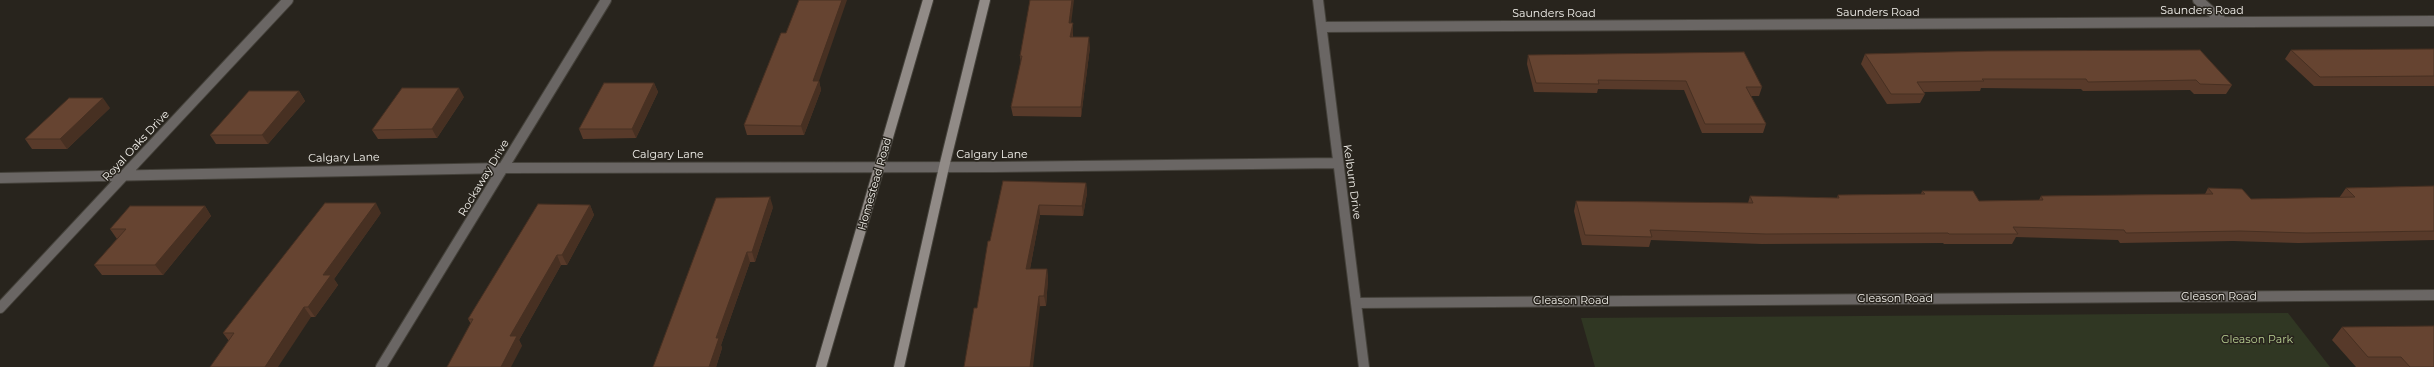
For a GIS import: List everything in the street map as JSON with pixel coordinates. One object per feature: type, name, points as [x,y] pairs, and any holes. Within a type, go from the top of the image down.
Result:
[{"type":"main road","name":"Homestead Road","points":[[821,367],[928,0]]},
{"type":"main road","points":[[899,367],[944,167],[985,0]]},
{"type":"street","name":"Royal Oaks Drive","points":[[0,308],[288,0]]},
{"type":"street","name":"Rockaway Drive","points":[[381,367],[606,0]]},
{"type":"street","name":"Kelburn Drive","points":[[1318,0],[1337,163],[1357,303],[1364,367]]},
{"type":"street","points":[[2198,0],[2223,22]]},
{"type":"street","name":"Saunders Road","points":[[1322,27],[2434,21]]},
{"type":"street","name":"Calgary Lane","points":[[0,178],[125,174],[504,168],[944,167],[1337,163]]},
{"type":"street","name":"Gleason Road","points":[[1357,303],[2434,296]]},
{"type":"green space","name":"Gleason Park","points":[[2288,313],[2330,367],[1595,367],[1581,318]]},
{"type":"building","points":[[799,0],[842,0],[813,81],[819,81],[801,126],[744,125],[781,33],[786,33]]},
{"type":"building","points":[[1030,0],[1072,0],[1069,23],[1073,23],[1070,37],[1089,37],[1081,107],[1011,107],[1022,56],[1020,56]]},
{"type":"building","points":[[2434,49],[2434,76],[2320,77],[2291,50]]},
{"type":"building","points":[[2200,50],[2232,85],[2200,84],[2196,80],[2088,82],[2086,79],[1982,79],[1984,81],[1917,82],[1925,94],[1891,94],[1865,54],[1987,51]]},
{"type":"building","points":[[1744,52],[1762,87],[1746,87],[1766,124],[1705,124],[1686,81],[1598,80],[1599,84],[1536,83],[1528,55]]},
{"type":"building","points":[[604,83],[654,83],[632,129],[579,129]]},
{"type":"building","points":[[402,88],[459,88],[432,129],[372,130]]},
{"type":"building","points":[[249,91],[299,91],[262,135],[210,135]]},
{"type":"building","points":[[69,98],[103,98],[60,139],[25,139]]},
{"type":"building","points":[[1003,181],[1086,183],[1082,206],[1039,205],[1026,269],[1047,269],[1044,296],[1039,296],[1030,367],[964,367],[974,308],[977,308],[988,241],[990,241]]},
{"type":"building","points":[[2434,186],[2434,231],[2306,233],[2240,231],[2126,233],[2124,230],[2013,227],[2018,234],[1766,234],[1650,230],[1652,237],[1585,235],[1576,201],[1753,203],[1750,196],[1839,198],[1838,195],[1925,194],[1922,191],[1973,191],[1979,201],[2043,200],[2041,196],[2213,194],[2208,188],[2242,189],[2251,199],[2355,197],[2346,188]]},
{"type":"building","points":[[770,197],[752,252],[747,252],[716,338],[719,338],[709,367],[653,367],[716,198]]},
{"type":"building","points":[[325,203],[376,203],[323,275],[331,275],[308,307],[304,307],[265,367],[210,367],[234,333],[223,333]]},
{"type":"building","points":[[538,204],[590,205],[562,255],[557,255],[510,336],[517,336],[501,367],[447,367],[473,319],[468,319]]},
{"type":"building","points":[[130,206],[205,206],[155,265],[94,265],[126,229],[110,229]]},
{"type":"building","points":[[2434,326],[2434,367],[2410,367],[2401,357],[2368,357],[2342,327]]}]
